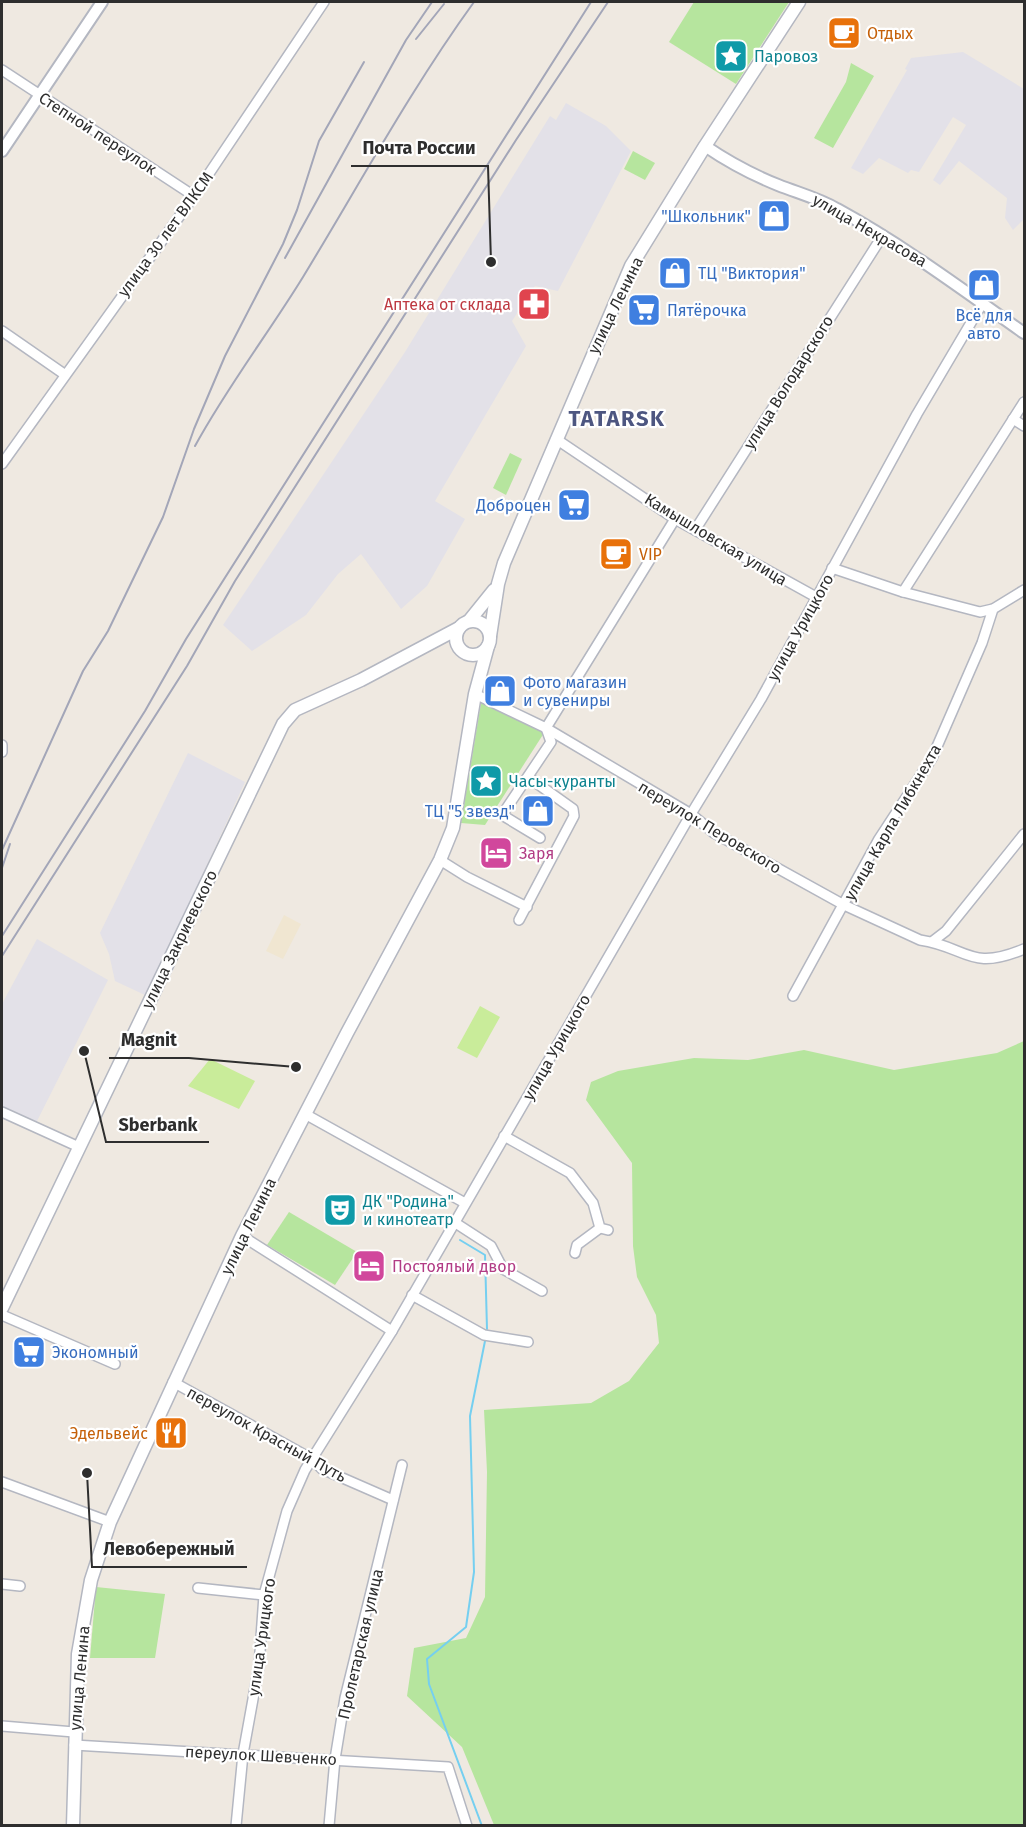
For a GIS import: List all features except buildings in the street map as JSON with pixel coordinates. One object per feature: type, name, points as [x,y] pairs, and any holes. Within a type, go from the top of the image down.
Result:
[{"type":"main road","name":"улица Ленина","points":[[73,1826],[78,1654],[91,1580],[110,1522],[242,1236],[440,860],[453,828],[475,694],[489,641],[498,584],[556,440],[631,266],[705,146],[799,2]]},
{"type":"main road","name":"улица Закриевского","points":[[2,1308],[284,724],[295,710],[433,644],[464,624],[488,600],[498,584]]},
{"type":"main road","points":[[433,644],[463,652],[474,655],[489,641],[485,626],[464,624],[456,638],[463,652],[476,672],[478,682],[475,694]]},
{"type":"street","points":[[2,151],[102,2]]},
{"type":"street","name":"улица 30 лет ВЛКСМ","points":[[2,464],[64,374],[194,196],[324,2]]},
{"type":"street","name":"Степной переулок","points":[[2,69],[194,196]]},
{"type":"street","name":"улица Некрасова","points":[[705,146],[721,157],[778,185],[812,196],[883,235],[941,272],[1024,333]]},
{"type":"street","name":"улица Володарского","points":[[695,530],[883,235]]},
{"type":"street","name":"улица Урицкого","points":[[236,1826],[243,1754],[259,1666],[264,1595],[287,1511],[312,1459],[392,1331],[691,814],[761,699],[832,568],[982,304]]},
{"type":"street","points":[[2,331],[64,374]]},
{"type":"street","points":[[903,592],[1024,402]]},
{"type":"street","points":[[1013,419],[1024,426]]},
{"type":"street","name":"Камышловская улица","points":[[556,440],[675,519],[816,597]]},
{"type":"street","points":[[540,838],[502,815],[551,742],[546,728],[675,519]]},
{"type":"street","points":[[832,568],[903,592],[980,612],[993,609],[1024,591]]},
{"type":"street","name":"улица Карла Либкнехта","points":[[793,996],[879,839],[932,758],[982,643],[993,609]]},
{"type":"street","name":"переулок Перовского","points":[[475,694],[546,728],[691,814],[714,833],[844,905],[920,940],[933,940],[982,960],[1024,949]]},
{"type":"street","points":[[2,745],[2,752]]},
{"type":"street","points":[[519,920],[574,816],[573,809],[528,777]]},
{"type":"street","points":[[933,940],[946,931],[1024,834]]},
{"type":"street","points":[[440,860],[467,877],[527,907]]},
{"type":"street","points":[[2,1112],[79,1147]]},
{"type":"street","points":[[305,1114],[465,1203]]},
{"type":"street","points":[[504,1136],[570,1173],[593,1203],[604,1229],[577,1245],[575,1253]]},
{"type":"street","points":[[454,1222],[491,1246],[503,1269],[542,1291]]},
{"type":"street","points":[[242,1236],[392,1331]]},
{"type":"street","points":[[412,1295],[484,1335],[528,1342]]},
{"type":"street","points":[[2,1315],[115,1364]]},
{"type":"street","name":"переулок Красный Путь","points":[[173,1382],[312,1459],[322,1468],[393,1500]]},
{"type":"street","name":"Пролетарская улица","points":[[329,1826],[335,1759],[345,1698],[402,1465]]},
{"type":"street","points":[[2,1482],[110,1522]]},
{"type":"street","points":[[2,1584],[20,1586]]},
{"type":"street","points":[[198,1588],[264,1595]]},
{"type":"street","name":"переулок Шевченко","points":[[2,1726],[74,1739],[243,1754],[448,1767],[467,1826]]},
{"type":"shaded area","points":[[963,52],[1024,89],[1024,219],[1013,230],[1005,218],[1007,198],[959,161],[940,185],[933,180],[966,125],[953,117],[919,172],[911,170],[908,173],[879,158],[863,174],[851,168],[907,70],[905,69],[911,58]]},
{"type":"shaded area","points":[[566,103],[606,126],[631,151],[558,291],[535,286],[512,321],[526,346],[435,501],[465,519],[427,586],[401,609],[361,554],[338,574],[306,615],[252,651],[223,625],[405,352],[550,116],[556,120]]},
{"type":"shaded area","points":[[188,753],[245,782],[147,996],[115,981],[109,954],[100,933]]},
{"type":"shaded area","points":[[284,915],[301,924],[283,959],[266,951]]},
{"type":"shaded area","points":[[37,939],[108,980],[34,1127],[2,1113],[2,1004]]},
{"type":"green space","points":[[694,2],[789,2],[736,84],[669,42]]},
{"type":"green space","points":[[851,63],[874,76],[833,148],[814,138],[846,82]]},
{"type":"green space","points":[[633,151],[655,163],[645,180],[624,169]]},
{"type":"green space","points":[[510,453],[522,459],[506,495],[493,488]]},
{"type":"green space","points":[[481,703],[544,733],[485,825],[461,823]]},
{"type":"green space","points":[[480,1006],[500,1017],[477,1058],[457,1048]]},
{"type":"green space","points":[[1024,1041],[1024,1825],[494,1825],[462,1747],[407,1696],[414,1648],[466,1638],[485,1597],[487,1472],[484,1410],[591,1403],[629,1381],[659,1343],[656,1315],[637,1277],[633,1246],[632,1163],[586,1100],[591,1082],[618,1071],[694,1058],[748,1060],[804,1050],[894,1070],[997,1053]]},
{"type":"green space","points":[[210,1059],[255,1081],[239,1109],[188,1086]]},
{"type":"green space","points":[[289,1212],[357,1252],[335,1285],[267,1245]]},
{"type":"green space","points":[[96,1587],[165,1594],[155,1658],[90,1658]]},
{"type":"waterway","points":[[460,1240],[485,1255],[487,1329]]},
{"type":"waterway","points":[[482,1826],[429,1684],[427,1659],[466,1627],[474,1572],[470,1416],[485,1341]]},
{"type":"railway","points":[[285,258],[406,40],[432,2]]},
{"type":"railway","points":[[195,446],[220,403],[303,277],[407,103],[474,2]]},
{"type":"railway","points":[[2,936],[145,711],[186,639],[591,2]]},
{"type":"railway","points":[[2,956],[187,666],[235,581],[516,140],[608,2]]},
{"type":"railway","points":[[416,39],[444,4]]},
{"type":"railway","points":[[2,850],[83,671],[108,631],[163,517],[194,429],[225,356],[283,244],[297,210],[319,141],[364,62]]},
{"type":"railway","points":[[2,868],[10,844]]},
{"type":"place","name":"Отдых","points":[[844,33]]},
{"type":"place","name":"Паровоз","points":[[731,56]]},
{"type":"place","name":"\"Школьник\"","points":[[774,216]]},
{"type":"place","name":"Почта России","points":[[491,262]]},
{"type":"place","name":"ТЦ \"Виктория\"","points":[[675,273]]},
{"type":"place","name":"Всё для авто","points":[[984,285]]},
{"type":"place","name":"Аптека от склада","points":[[534,304]]},
{"type":"place","name":"Пятёрочка","points":[[644,310]]},
{"type":"place","name":"Доброцен","points":[[574,505]]},
{"type":"place","name":"VIP","points":[[616,554]]},
{"type":"place","name":"Фото магазин и сувениры","points":[[500,691]]},
{"type":"place","name":"Часы-куранты","points":[[486,781]]},
{"type":"place","name":"ТЦ \"5 звезд\"","points":[[538,811]]},
{"type":"place","name":"Заря","points":[[496,853]]},
{"type":"place","name":"Sberbank","points":[[84,1051]]},
{"type":"place","name":"Magnit","points":[[296,1067]]},
{"type":"place","name":"ДК \"Родина\" и кинотеатр","points":[[340,1210]]},
{"type":"place","name":"Постоялый двор","points":[[369,1266]]},
{"type":"place","name":"Экономный","points":[[29,1352]]},
{"type":"place","name":"Эдельвейс","points":[[171,1433]]},
{"type":"place","name":"Левобережный","points":[[87,1473]]},
{"type":"district","name":"TATARSK","points":[[617,418]]}]
